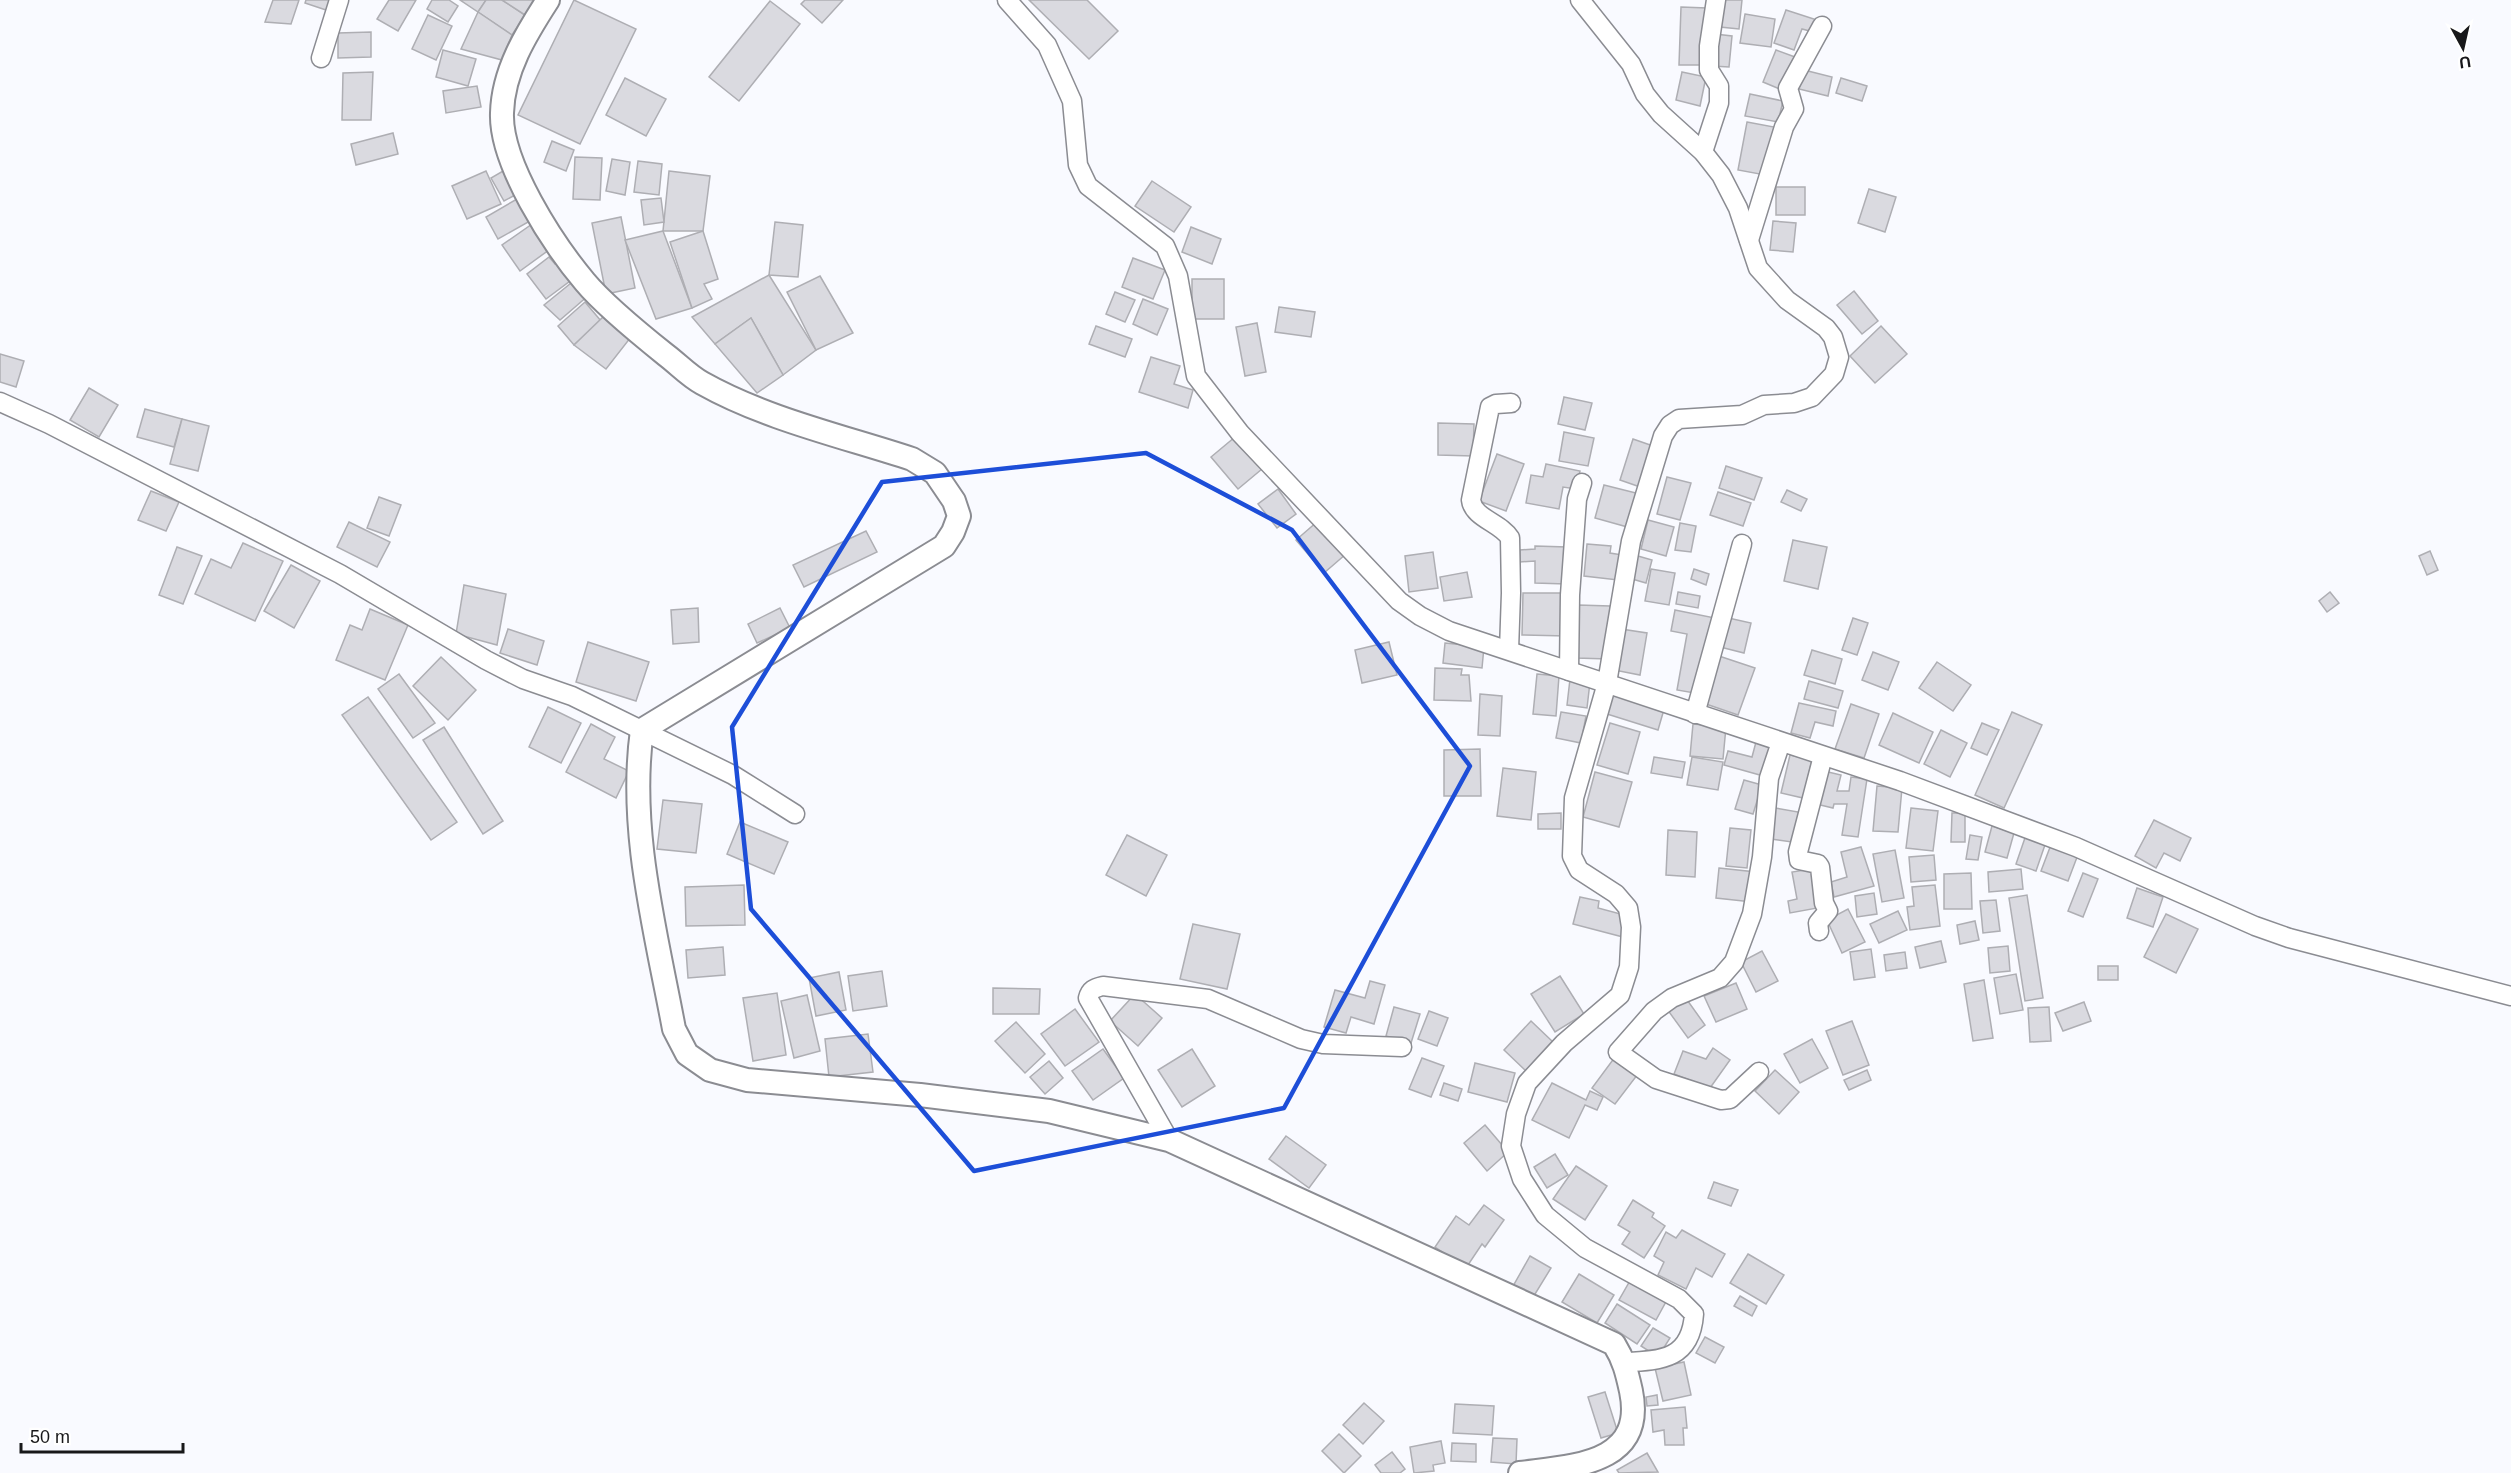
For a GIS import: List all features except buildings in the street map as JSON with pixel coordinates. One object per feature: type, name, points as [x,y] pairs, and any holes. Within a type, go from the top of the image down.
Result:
[{"type":"street","points":[[321,58],[339,0]]},
{"type":"street","points":[[548,0],[522,41],[508,76],[502,113],[506,143],[516,174],[548,231],[586,283],[644,338],[700,382],[752,408],[912,459],[935,473],[954,501],[959,516],[944,546],[642,730]]},
{"type":"street","points":[[1006,0],[1047,45],[1072,101],[1078,165],[1088,186],[1166,246],[1178,276],[1196,376],[1240,433],[1399,601],[1420,616],[1449,631],[1900,781],[2076,847],[2289,938],[2511,996]]},
{"type":"street","points":[[1580,0],[1631,64],[1645,94],[1661,114],[1703,152],[1731,192],[1758,268],[1787,300],[1826,328],[1833,338],[1839,357],[1834,374],[1812,398],[1794,403],[1764,405],[1734,416],[1679,418],[1670,425],[1663,436],[1631,541],[1607,683],[1574,798],[1572,856],[1580,870],[1616,894],[1628,908],[1631,927],[1629,967],[1620,995],[1564,1043],[1527,1083],[1516,1114],[1511,1146],[1522,1179],[1545,1215],[1585,1248],[1679,1299],[1694,1314],[1693,1326],[1687,1343],[1672,1355],[1650,1361],[1625,1362]]},
{"type":"street","points":[[1703,152],[1719,103],[1719,86],[1709,70],[1709,46],[1716,0]]},
{"type":"street","points":[[1749,240],[1784,127],[1794,109],[1788,88],[1822,26]]},
{"type":"street","points":[[0,402],[49,424],[339,574],[388,601],[437,633],[523,680],[572,696],[642,730],[733,775],[795,814]]},
{"type":"street","points":[[1509,650],[1510,538],[1506,531],[1475,510],[1471,500],[1490,407],[1511,402]]},
{"type":"street","points":[[1569,671],[1570,595],[1577,499],[1582,483]]},
{"type":"street","points":[[1695,714],[1742,544]]},
{"type":"street","points":[[642,730],[638,769],[644,864],[674,1029],[687,1054],[710,1070],[747,1080],[920,1095],[1049,1111],[1169,1140],[1614,1344],[1625,1362],[1635,1411],[1629,1432],[1604,1456],[1583,1464],[1520,1473]]},
{"type":"street","points":[[1760,1072],[1730,1099],[1721,1100],[1656,1079],[1618,1052],[1654,1011],[1672,998],[1720,978],[1734,962],[1752,914],[1762,857],[1769,778],[1781,742]]},
{"type":"street","points":[[1819,931],[1818,923],[1828,911],[1824,903],[1820,867],[1818,864],[1799,860],[1798,852],[1823,756]]},
{"type":"street","points":[[1169,1140],[1088,998],[1094,988],[1102,986],[1208,999],[1301,1039],[1323,1044],[1402,1047]]},
{"type":"highlighted area","points":[[1146,453],[1292,530],[1470,766],[1284,1108],[974,1171],[751,909],[732,727],[882,482]]}]
